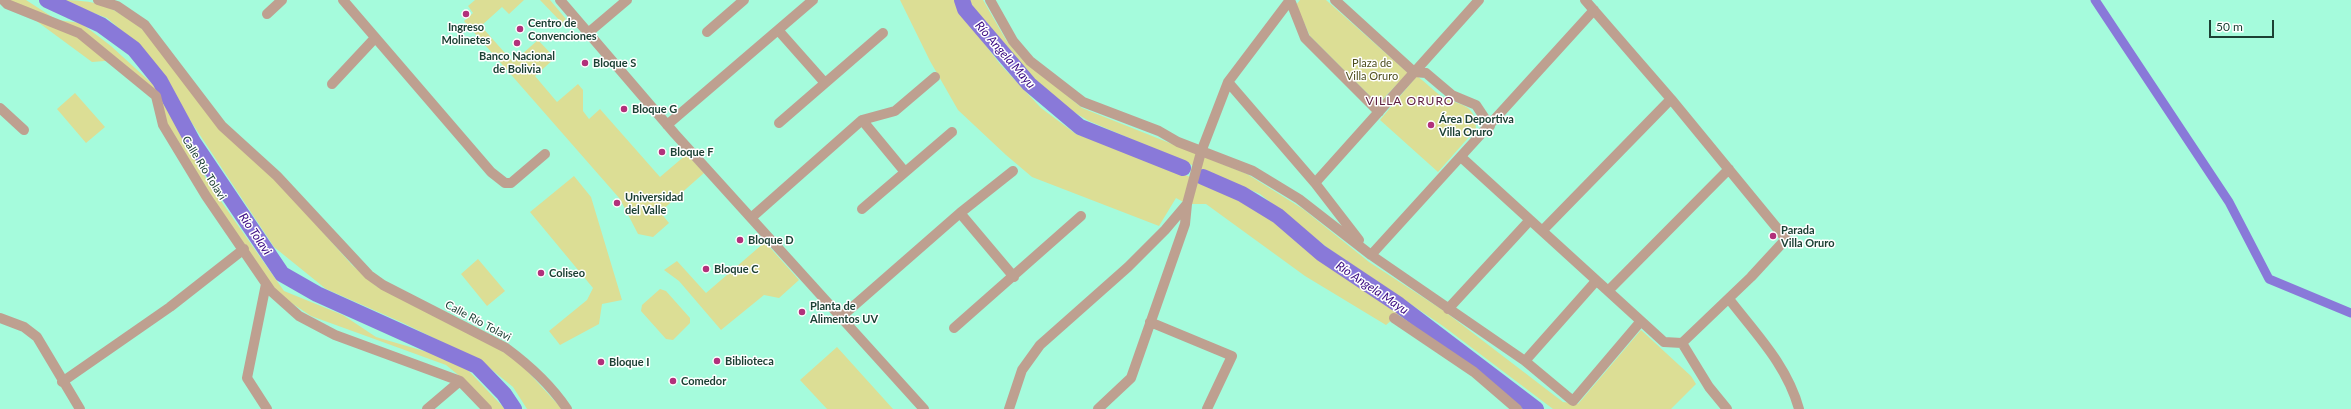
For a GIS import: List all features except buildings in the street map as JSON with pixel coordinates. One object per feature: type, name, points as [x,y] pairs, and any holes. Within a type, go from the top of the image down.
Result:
[{"type":"street","name":"Calle Río Tolavi","points":[[98,0],[118,6],[144,25],[222,126],[277,176],[369,275],[383,285],[506,348],[522,360],[557,394],[567,409]]},
{"type":"street","points":[[267,14],[282,0]]},
{"type":"street","points":[[343,0],[467,144],[505,183],[511,183],[545,154]]},
{"type":"street","points":[[560,0],[667,125],[924,409]]},
{"type":"street","points":[[588,33],[627,0]]},
{"type":"street","points":[[707,32],[744,0]]},
{"type":"street","points":[[667,125],[813,0]]},
{"type":"street","points":[[990,0],[1012,41],[1030,60],[1084,102],[1159,131],[1201,152],[1253,171],[1323,216],[1371,255],[1524,360],[1573,401],[1641,321]]},
{"type":"street","points":[[1290,0],[1305,38],[1379,112]]},
{"type":"street","points":[[1098,409],[1131,378],[1185,224],[1187,204],[1201,152],[1228,82],[1290,0]]},
{"type":"street","points":[[1335,0],[1414,72],[1426,73],[1452,95],[1476,105],[1490,126]]},
{"type":"street","points":[[1461,157],[1664,342],[1682,343],[1729,299],[1786,240],[1671,99],[1585,0]]},
{"type":"street","points":[[1315,183],[1414,72],[1473,2]]},
{"type":"street","name":"Calle Río Tolavi","points":[[3,5],[79,34],[156,96],[163,124],[206,196],[244,249],[270,291],[299,316],[329,332],[460,380],[487,409]]},
{"type":"street","points":[[1371,255],[1594,10]]},
{"type":"street","points":[[778,30],[825,83]]},
{"type":"street","points":[[779,123],[883,33]]},
{"type":"street","points":[[332,84],[375,38]]},
{"type":"street","points":[[751,218],[862,120],[895,111],[935,77]]},
{"type":"street","points":[[1228,82],[1315,183],[1371,255]]},
{"type":"street","points":[[1542,231],[1671,99]]},
{"type":"street","points":[[0,108],[24,130]]},
{"type":"street","points":[[862,120],[906,172]]},
{"type":"street","points":[[862,209],[952,132]]},
{"type":"street","points":[[1608,291],[1729,169]]},
{"type":"street","points":[[841,317],[960,213],[1013,171]]},
{"type":"street","points":[[1009,409],[1022,370],[1040,345],[1128,267],[1165,230],[1187,204]]},
{"type":"street","points":[[960,213],[1014,277]]},
{"type":"street","points":[[954,328],[1014,277],[1081,216]]},
{"type":"street","points":[[1448,309],[1530,220]]},
{"type":"street","points":[[62,382],[170,307],[244,249]]},
{"type":"street","points":[[1524,360],[1596,281]]},
{"type":"street","points":[[266,284],[247,378],[267,409]]},
{"type":"street","points":[[1729,299],[1781,366],[1793,387],[1798,409]]},
{"type":"street","points":[[0,318],[24,327],[37,337],[62,382],[80,409]]},
{"type":"street","points":[[1394,318],[1474,372],[1517,409]]},
{"type":"street","points":[[1150,322],[1232,356],[1207,409]]},
{"type":"street","points":[[1682,343],[1709,388],[1727,409]]},
{"type":"street","points":[[427,409],[460,380]]},
{"type":"green space","points":[[8,0],[26,0],[57,20],[81,23],[111,46],[158,89],[209,184],[284,291],[343,315],[376,337],[441,356],[466,368],[505,409],[491,409],[462,378],[446,365],[311,316],[278,294],[209,194],[166,122],[161,105],[117,60],[92,62]]},
{"type":"green space","points":[[58,0],[83,1],[102,5],[120,14],[141,28],[352,265],[376,286],[497,348],[518,361],[562,409],[527,409],[513,387],[481,361],[401,322],[326,289],[274,247],[143,49],[107,18]]},
{"type":"green space","points":[[475,0],[524,0],[509,14],[502,7],[481,26],[513,62],[538,40],[555,58],[535,76],[557,102],[578,84],[583,90],[583,111],[589,119],[600,109],[660,177],[687,154],[704,173],[660,212],[669,223],[653,237],[638,234],[620,199],[464,21],[473,13],[468,6]]},
{"type":"green space","points":[[540,0],[550,0],[566,19],[562,23]]},
{"type":"green space","points":[[900,0],[956,0],[961,13],[1000,64],[1041,108],[1076,134],[1170,168],[1237,198],[1270,218],[1322,261],[1381,294],[1400,313],[1386,325],[1305,276],[1206,204],[1187,204],[1176,198],[1159,226],[1032,177],[958,110],[930,61]]},
{"type":"green space","points":[[968,0],[983,0],[1006,40],[1020,57],[1082,108],[1247,174],[1303,209],[1369,262],[1444,311],[1563,402],[1578,404],[1641,330],[1691,376],[1696,384],[1671,409],[1553,409],[1443,326],[1329,249],[1260,194],[1089,121],[1062,105],[1032,80],[971,8]]},
{"type":"green space","name":"Plaza de Villa Oruro","points":[[1300,0],[1326,0],[1408,73],[1378,104],[1310,36],[1296,5]]},
{"type":"green space","name":"Área Deportiva Villa Oruro","points":[[1417,76],[1441,96],[1469,109],[1475,120],[1476,129],[1438,172],[1380,120]]},
{"type":"green space","points":[[75,93],[105,127],[86,143],[57,109]]},
{"type":"green space","points":[[574,176],[591,197],[622,300],[602,304],[599,324],[560,345],[549,331],[587,300],[593,288],[530,212]]},
{"type":"green space","points":[[765,242],[799,280],[779,298],[764,295],[721,330],[679,281],[664,270],[677,261],[706,293]]},
{"type":"green space","points":[[478,259],[505,291],[487,306],[461,274]]},
{"type":"green space","points":[[660,289],[666,291],[690,318],[690,323],[673,340],[666,339],[641,311],[642,305]]},
{"type":"green space","points":[[837,347],[893,409],[827,409],[800,380]]},
{"type":"waterway","name":"Río Tolavi","points":[[47,0],[101,25],[134,49],[160,81],[193,142],[282,274],[317,294],[477,366],[504,394],[514,409]]},
{"type":"waterway","name":"Río Angela Mayu","points":[[962,0],[965,9],[1029,84],[1080,127],[1183,168]]},
{"type":"waterway","points":[[2095,0],[2229,202],[2269,279],[2351,313]]},
{"type":"waterway","name":"Río Angela Mayu","points":[[1203,177],[1242,194],[1278,216],[1321,253],[1399,305],[1536,409]]},
{"type":"place","name":"Ingreso Molinetes","points":[[466,14]]},
{"type":"place","name":"Centro de Convenciones","points":[[520,29]]},
{"type":"place","name":"Banco Nacional de Bolivia","points":[[517,43]]},
{"type":"place","name":"Bloque S","points":[[585,63]]},
{"type":"place","name":"Bloque G","points":[[624,109]]},
{"type":"place","name":"Área Deportiva Villa Oruro","points":[[1431,125]]},
{"type":"place","name":"Bloque F","points":[[662,152]]},
{"type":"place","name":"Universidad del Valle","points":[[617,203]]},
{"type":"place","name":"Parada Villa Oruro","points":[[1773,236]]},
{"type":"place","name":"Bloque D","points":[[740,240]]},
{"type":"place","name":"Bloque C","points":[[706,269]]},
{"type":"place","name":"Coliseo","points":[[541,273]]},
{"type":"place","name":"Planta de Alimentos UV","points":[[802,312]]},
{"type":"place","name":"Biblioteca","points":[[717,361]]},
{"type":"place","name":"Bloque I","points":[[601,362]]},
{"type":"place","name":"Comedor","points":[[673,381]]},
{"type":"district","name":"VILLA ORURO","points":[[1410,101]]}]
